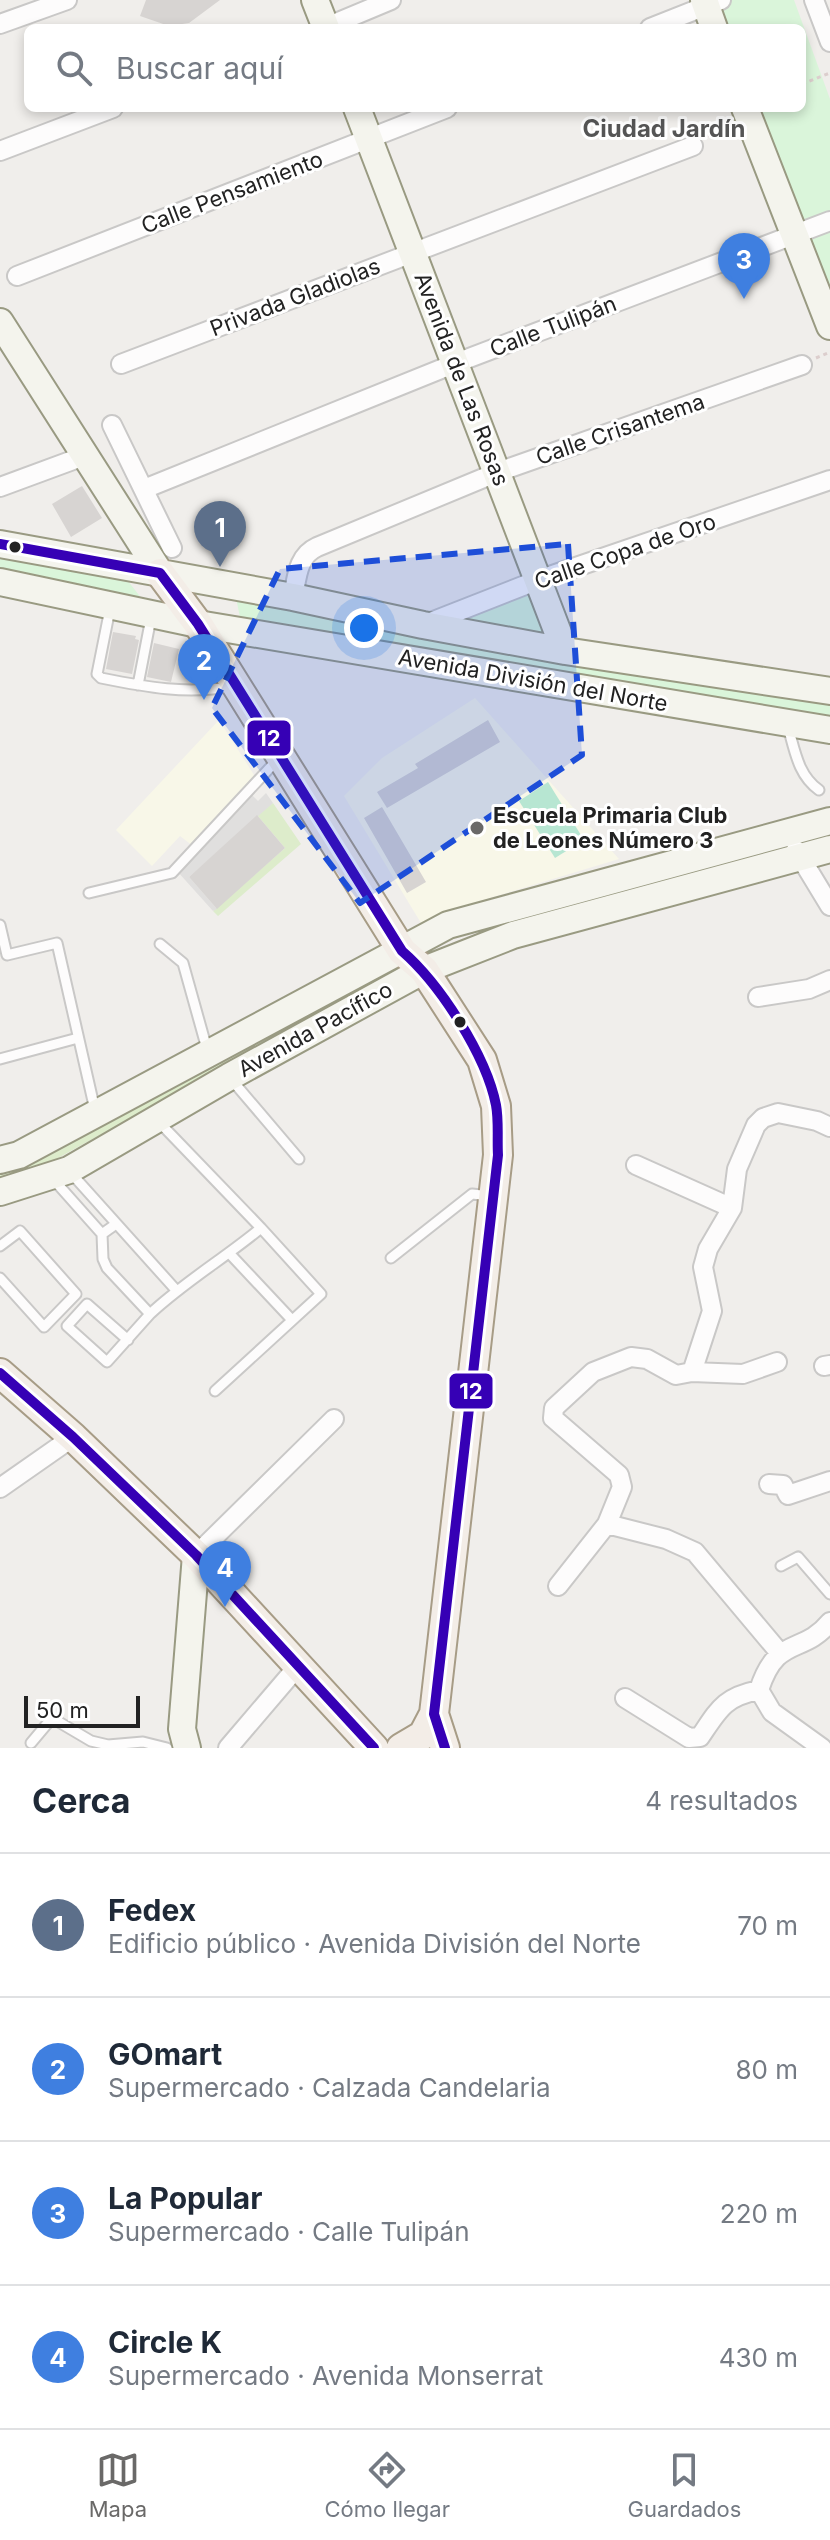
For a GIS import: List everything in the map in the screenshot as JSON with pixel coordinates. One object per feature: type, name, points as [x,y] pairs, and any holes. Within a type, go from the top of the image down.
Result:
[{"type":"main road","points":[[166,561],[198,624],[402,951],[424,970],[482,1060],[491,1084],[499,1129],[494,1197],[434,1714],[423,1735],[401,1748]]},
{"type":"main road","points":[[0,1373],[73,1437],[196,1555],[375,1746]]},
{"type":"main road","points":[[434,1714],[445,1748]]},
{"type":"street","points":[[315,0],[324,24]]},
{"type":"street","points":[[334,24],[391,0]]},
{"type":"street","points":[[814,0],[830,42]]},
{"type":"street","points":[[0,24],[58,2]]},
{"type":"street","points":[[662,24],[711,8]]},
{"type":"street","points":[[0,151],[102,112]]},
{"type":"street","name":"Avenida de Las Rosas","points":[[359,112],[565,651]]},
{"type":"street","name":"Calle Pensamiento","points":[[17,276],[437,112]]},
{"type":"street","points":[[738,113],[795,235],[830,326]]},
{"type":"street","name":"Privada Gladiolas","points":[[121,364],[693,146]]},
{"type":"street","name":"Calle Tulipán","points":[[144,489],[456,363],[830,221]]},
{"type":"street","points":[[0,322],[84,456],[166,561]]},
{"type":"street","name":"Calle Crisantema","points":[[293,597],[301,561],[308,551],[498,472],[802,365]]},
{"type":"street","points":[[112,425],[144,489],[166,561]]},
{"type":"street","points":[[0,487],[84,456]]},
{"type":"street","name":"Calle Copa de Oro","points":[[423,625],[538,580],[830,480]]},
{"type":"street","name":"Avenida División del Norte","points":[[0,544],[166,561],[293,597],[423,625],[565,651],[830,691]]},
{"type":"street","name":"Avenida División del Norte","points":[[0,582],[198,624],[827,730]]},
{"type":"street","points":[[813,823],[830,906]]},
{"type":"street","name":"Avenida Pacífico","points":[[813,823],[830,849]]},
{"type":"street","name":"Avenida Pacífico","points":[[0,1160],[19,1155],[448,925],[813,823]]},
{"type":"street","name":"Avenida Pacífico","points":[[0,1192],[60,1174],[424,970],[813,823]]},
{"type":"street","points":[[758,997],[809,989],[830,980]]},
{"type":"street","points":[[692,1372],[712,1311],[703,1267],[708,1249],[732,1208],[737,1169],[756,1125],[763,1118],[778,1113],[826,1119]]},
{"type":"street","points":[[636,1165],[732,1208]]},
{"type":"street","points":[[558,1586],[607,1524],[622,1487],[619,1475],[553,1418],[554,1408],[593,1372],[631,1357],[647,1359],[676,1375],[692,1372],[743,1374],[777,1362]]},
{"type":"street","points":[[177,1743],[196,1555],[334,1419]]},
{"type":"street","points":[[0,1488],[73,1437]]},
{"type":"street","points":[[769,1484],[783,1485],[788,1495],[830,1481]]},
{"type":"street","points":[[607,1524],[666,1539],[695,1552],[779,1652]]},
{"type":"street","points":[[759,1690],[779,1652],[823,1631],[830,1622]]},
{"type":"street","points":[[228,1748],[298,1666]]},
{"type":"street","points":[[625,1698],[689,1738],[700,1737],[720,1707],[736,1695],[759,1690]]},
{"type":"street","points":[[759,1690],[772,1712],[822,1748]]},
{"type":"lane","points":[[111,606],[97,674],[101,678],[161,690],[198,691],[236,685]]},
{"type":"lane","points":[[138,685],[152,614]]},
{"type":"lane","points":[[787,723],[806,781],[813,823]]},
{"type":"lane","points":[[89,893],[172,873],[281,757]]},
{"type":"lane","points":[[0,925],[7,955],[57,943],[96,1113]]},
{"type":"lane","points":[[160,944],[183,963],[208,1053]]},
{"type":"lane","points":[[0,1059],[78,1038]]},
{"type":"lane","points":[[229,1077],[299,1159]]},
{"type":"lane","points":[[157,1119],[321,1294],[215,1391]]},
{"type":"lane","points":[[60,1174],[116,1224],[176,1290]]},
{"type":"lane","points":[[60,1174],[102,1234],[103,1259],[107,1268],[150,1314]]},
{"type":"lane","points":[[391,1258],[472,1194],[494,1197]]},
{"type":"lane","points":[[102,1234],[116,1224]]},
{"type":"lane","points":[[128,1340],[87,1304],[67,1326],[107,1362],[176,1290],[230,1254],[261,1228]]},
{"type":"lane","points":[[0,1246],[20,1231],[76,1294],[44,1327],[0,1278]]},
{"type":"lane","points":[[230,1254],[292,1320]]},
{"type":"lane","points":[[781,1566],[798,1557],[830,1594]]},
{"type":"lane","points":[[31,1743],[52,1718],[91,1741],[108,1745],[177,1743]]},
{"type":"path","points":[[806,82],[830,73]]},
{"type":"path","points":[[693,146],[738,113]]},
{"type":"highlighted area","points":[[568,544],[582,755],[360,903],[212,708],[280,569]]},
{"type":"shaded area","name":"Escuela Primaria Club de Leones Número 3","points":[[475,698],[619,859],[490,898],[424,928],[344,796],[382,758]]},
{"type":"shaded area","points":[[219,720],[256,778],[193,846],[180,836],[152,866],[116,830]]},
{"type":"shaded area","points":[[249,792],[258,801],[266,793],[273,803],[189,877],[217,909],[213,911],[177,871]]},
{"type":"green space","points":[[712,0],[794,0],[803,24],[721,24]]},
{"type":"green space","points":[[806,33],[830,99],[830,293],[757,112],[806,112]]},
{"type":"green space","points":[[0,553],[124,576],[146,604],[0,576]]},
{"type":"green space","points":[[538,580],[562,646],[425,619]]},
{"type":"green space","points":[[236,598],[830,698],[830,722],[241,622]]},
{"type":"green space","points":[[548,782],[584,840],[555,858],[519,801]]},
{"type":"green space","points":[[273,803],[301,844],[218,916],[213,911],[285,848],[257,815]]},
{"type":"green space","points":[[383,969],[388,976],[31,1173],[0,1181],[0,1174],[27,1167]]},
{"type":"building","points":[[146,0],[220,0],[189,23],[163,24],[140,16]]},
{"type":"building","points":[[82,486],[102,518],[71,537],[52,504]]},
{"type":"building","points":[[113,632],[136,636],[135,639],[139,640],[132,674],[106,669]]},
{"type":"building","points":[[154,643],[179,649],[171,682],[147,677]]},
{"type":"building","points":[[488,720],[500,742],[387,808],[377,792],[418,768],[415,764]]},
{"type":"building","points":[[382,807],[426,882],[407,893],[364,818]]},
{"type":"building","points":[[257,815],[285,848],[217,909],[189,877]]},
{"type":"transit line","name":"12","points":[[0,544],[160,573],[198,624],[402,951],[431,982],[460,1022],[491,1085],[497,1111],[498,1155],[434,1714],[445,1748]]},
{"type":"transit line","name":"12","points":[[0,1373],[73,1437],[196,1555],[374,1748]]},
{"type":"place","name":"La Popular","points":[[744,299]]},
{"type":"place","name":"Fedex","points":[[220,567]]},
{"type":"place","name":"GOmart","points":[[204,700]]},
{"type":"place","name":"Escuela Primaria Club de Leones Número 3","points":[[477,828]]},
{"type":"place","name":"Circle K","points":[[225,1607]]},
{"type":"district","name":"Ciudad Jardín","points":[[664,129]]}]
